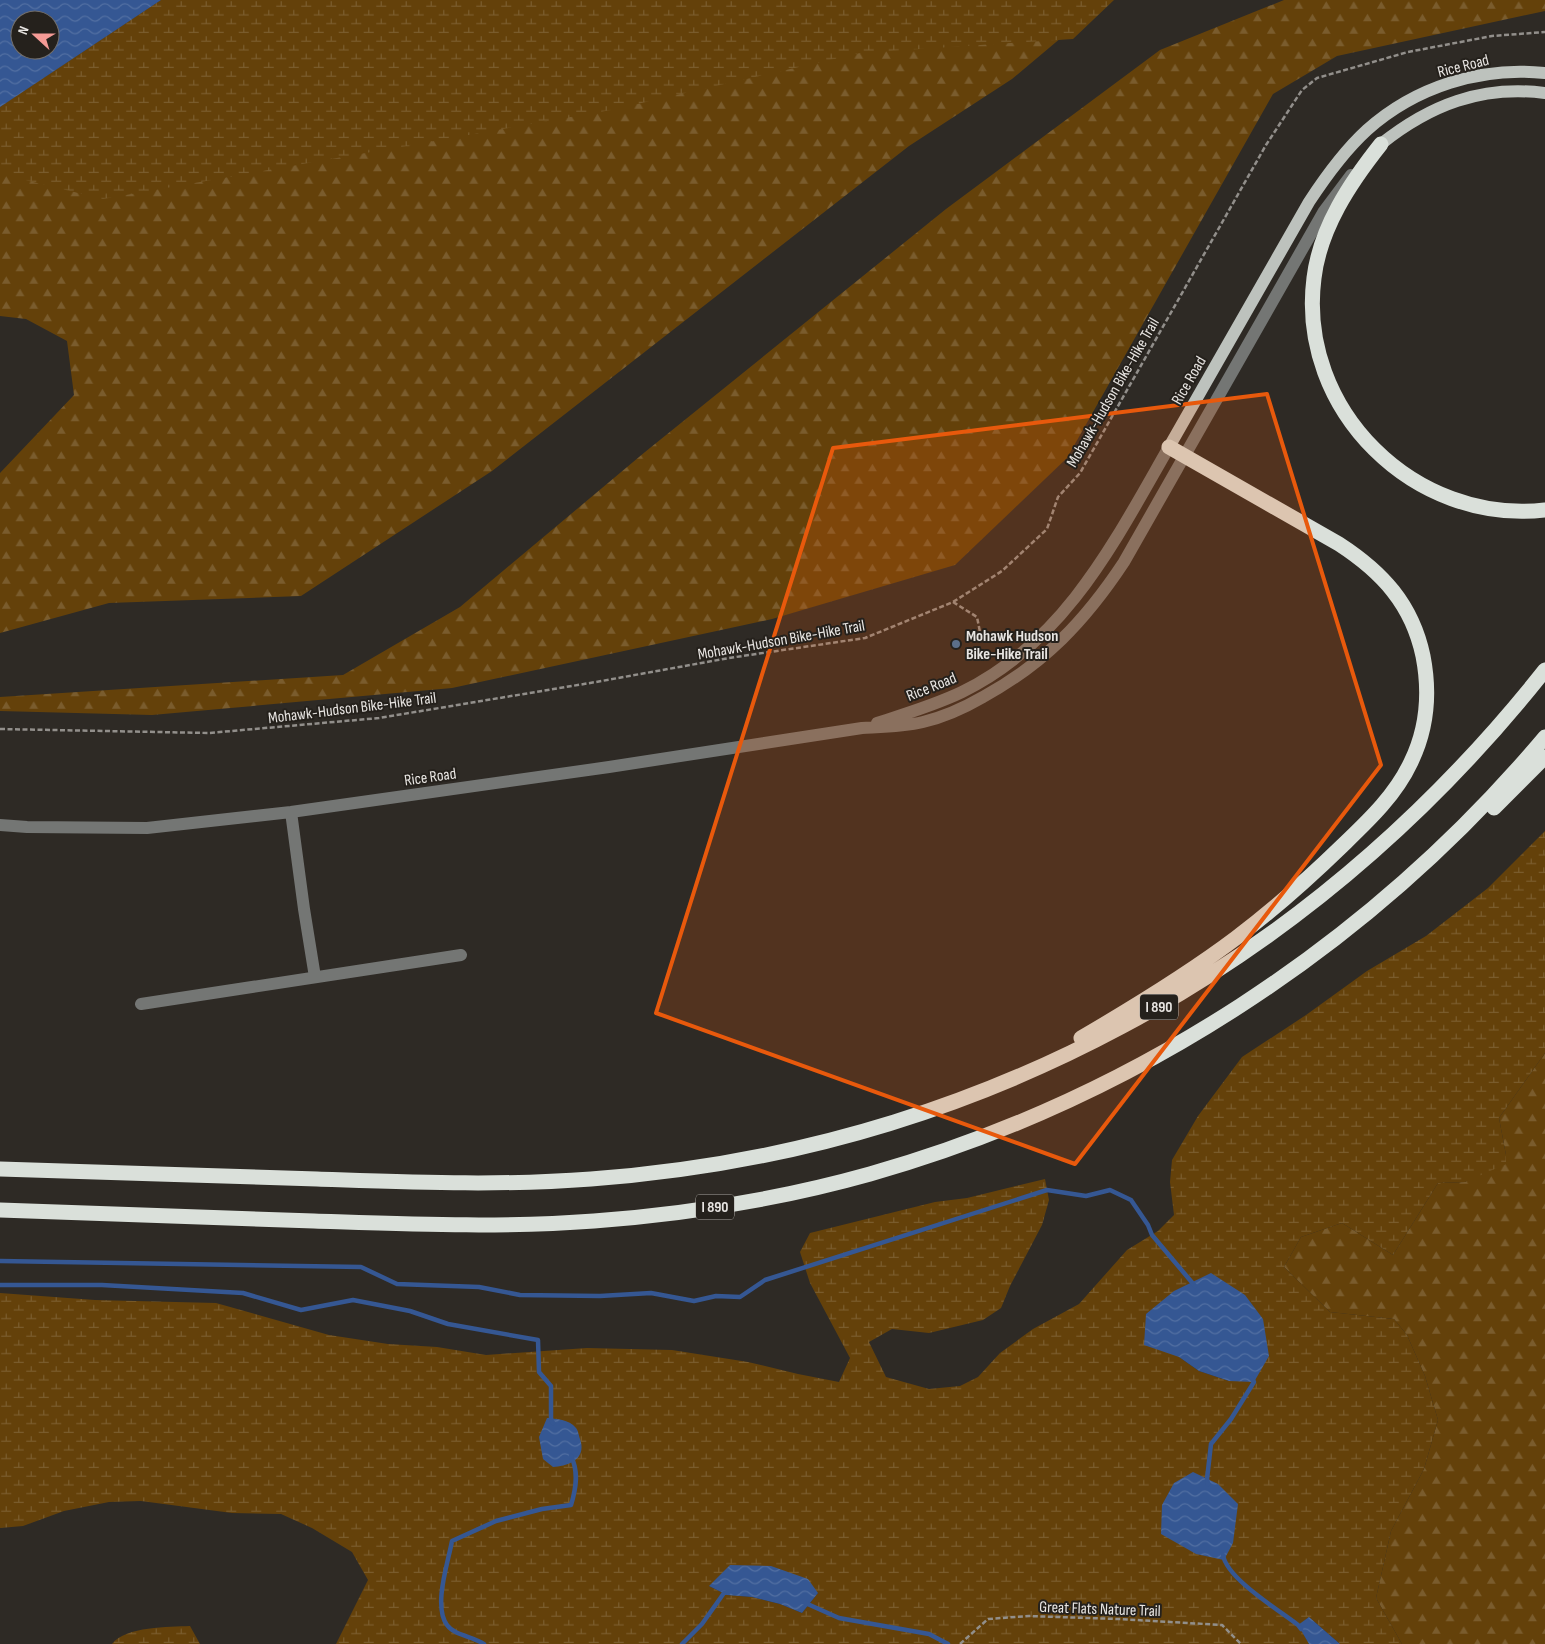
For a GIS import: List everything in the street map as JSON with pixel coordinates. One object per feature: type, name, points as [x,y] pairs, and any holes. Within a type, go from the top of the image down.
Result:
[{"type":"highway","points":[[1381,144],[1348,189],[1327,230],[1319,254],[1314,278],[1314,329],[1327,378],[1351,423],[1365,440],[1401,473],[1420,485],[1465,503],[1488,508],[1512,511],[1545,510]]},
{"type":"highway","points":[[1012,1079],[1166,986],[1229,943],[1296,889],[1385,803],[1411,762],[1425,719],[1426,672],[1421,649],[1405,607],[1377,572],[1339,544],[1169,447]]},
{"type":"highway","name":"I 890","points":[[0,1169],[476,1183],[534,1182],[642,1175],[750,1159],[860,1132],[911,1116],[1012,1079],[1110,1034],[1158,1008],[1206,978],[1296,916],[1385,842],[1425,805],[1466,762],[1545,670]]},
{"type":"highway","name":"I 890","points":[[0,1210],[421,1224],[536,1224],[603,1220],[694,1210],[758,1199],[871,1174],[978,1138],[1079,1096],[1183,1041],[1237,1008],[1298,966],[1391,893],[1454,835],[1497,791],[1545,737]]},
{"type":"highway","points":[[1391,893],[1463,837],[1499,804],[1545,757]]},
{"type":"main road","name":"Rice Road","points":[[1169,447],[1309,202],[1347,151],[1368,130],[1404,104],[1445,84],[1474,76],[1503,72],[1545,73]]},
{"type":"main road","name":"Rice Road","points":[[1381,144],[1410,122],[1450,102],[1477,95],[1504,92],[1532,91],[1545,93]]},
{"type":"street","name":"Rice Road","points":[[0,824],[148,828],[291,812],[609,767],[862,728],[904,726],[947,715],[994,691],[1042,658],[1065,638],[1106,590],[1185,456],[1324,211],[1360,164],[1381,144]]},
{"type":"street","name":"Rice Road","points":[[862,728],[963,692],[1008,664],[1031,645],[1053,624],[1091,579],[1169,447]]},
{"type":"street","points":[[291,812],[315,977]]},
{"type":"street","points":[[141,1004],[461,954]]},
{"type":"path","name":"Mohawk-Hudson Bike-Hike Trail","points":[[0,729],[209,733],[379,718],[729,658],[865,638],[953,602],[1002,571],[1047,529],[1058,497],[1080,474],[1261,154],[1302,90],[1317,78],[1408,52],[1492,36],[1545,32]]},
{"type":"path","points":[[953,602],[977,617],[982,637]]},
{"type":"path","name":"Great Flats Nature Trail","points":[[960,1644],[988,1619],[1029,1616],[1222,1625],[1241,1644]]},
{"type":"highlighted area","points":[[1267,394],[1381,765],[1075,1164],[656,1013],[833,448]]},
{"type":"green space","points":[[161,0],[1106,0],[1012,79],[909,146],[492,471],[301,596],[109,603],[0,633],[0,473],[74,395],[67,341],[26,319],[0,316],[0,107]]},
{"type":"green space","points":[[161,0],[1114,0],[1073,39],[860,53],[611,110],[103,199],[0,174],[0,107]]},
{"type":"green space","points":[[1284,0],[1545,0],[1545,11],[1337,56],[1273,94],[1067,458],[955,565],[772,619],[452,688],[152,715],[0,711],[0,697],[343,675],[460,607],[645,452],[946,209],[1160,50]]},
{"type":"green space","points":[[1545,831],[1545,1053],[1499,1118],[1506,1164],[1465,1182],[1438,1183],[1393,1255],[1342,1223],[1301,1237],[1284,1267],[1330,1312],[1394,1319],[1407,1335],[1425,1376],[1438,1420],[1424,1469],[1391,1531],[1376,1598],[1402,1644],[1340,1644],[1309,1617],[1299,1625],[1309,1644],[336,1644],[368,1580],[352,1552],[312,1528],[281,1514],[232,1513],[141,1501],[109,1502],[64,1511],[23,1526],[0,1528],[0,1293],[95,1300],[216,1303],[329,1335],[388,1344],[437,1347],[486,1355],[587,1348],[672,1350],[748,1362],[839,1382],[850,1358],[810,1283],[800,1252],[810,1233],[935,1202],[967,1198],[1045,1179],[1049,1200],[1042,1225],[1010,1286],[1001,1308],[983,1320],[929,1333],[892,1329],[869,1342],[886,1377],[929,1389],[960,1386],[978,1377],[1000,1353],[1033,1329],[1079,1304],[1127,1250],[1158,1231],[1174,1215],[1170,1182],[1172,1160],[1198,1116],[1242,1057],[1306,1015],[1367,971],[1426,936],[1488,888]],"holes":[[[1211,1274],[1229,1381],[1199,1371],[1179,1357],[1175,1291]],[[709,1586],[818,1593],[802,1613],[780,1604],[752,1597],[727,1595]]]},
{"type":"green space","points":[[1545,1053],[1545,1644],[1402,1644],[1376,1598],[1391,1531],[1424,1469],[1438,1420],[1425,1376],[1407,1335],[1394,1319],[1330,1312],[1284,1267],[1301,1237],[1342,1223],[1393,1255],[1438,1183],[1465,1182],[1506,1155],[1499,1118]]},
{"type":"green space","points":[[190,1626],[200,1644],[112,1644],[119,1638],[137,1631],[160,1627]]},
{"type":"water","points":[[0,0],[161,0],[0,107]]},
{"type":"water","points":[[1211,1273],[1245,1295],[1263,1319],[1269,1356],[1254,1382],[1229,1381],[1199,1371],[1179,1357],[1144,1345],[1146,1314],[1174,1291]]},
{"type":"water","points":[[547,1418],[566,1421],[577,1429],[582,1446],[581,1452],[570,1463],[553,1467],[543,1459],[539,1437]]},
{"type":"water","points":[[1193,1472],[1218,1484],[1238,1504],[1233,1543],[1224,1560],[1196,1554],[1161,1534],[1162,1505],[1174,1483]]},
{"type":"water","points":[[730,1565],[771,1566],[808,1579],[818,1593],[802,1613],[780,1604],[752,1597],[727,1595],[709,1586]]},
{"type":"water","points":[[1309,1617],[1340,1644],[1309,1644],[1298,1625]]},
{"type":"waterway","points":[[0,1261],[361,1267],[397,1284],[479,1287],[520,1295],[600,1296],[651,1293],[694,1301],[716,1296],[740,1297],[765,1280],[1047,1190],[1086,1196],[1110,1190],[1131,1200],[1148,1225],[1152,1235],[1195,1286]]},
{"type":"waterway","points":[[0,1285],[102,1285],[243,1293],[301,1310],[353,1300],[410,1311],[448,1324],[538,1340],[539,1372],[551,1386],[551,1419],[553,1423]]},
{"type":"waterway","points":[[1208,1484],[1211,1444],[1231,1419],[1254,1382],[1252,1378]]},
{"type":"waterway","points":[[484,1644],[450,1629],[443,1617],[441,1596],[452,1541],[496,1521],[542,1509],[571,1505],[576,1480],[574,1462],[571,1456]]},
{"type":"waterway","points":[[1223,1555],[1227,1564],[1243,1584],[1301,1629]]},
{"type":"waterway","points":[[682,1644],[702,1624],[724,1593],[729,1592]]},
{"type":"waterway","points":[[803,1602],[839,1618],[929,1634],[948,1644]]},
{"type":"place","name":"Mohawk Hudson Bike-Hike Trail","points":[[956,644]]}]
